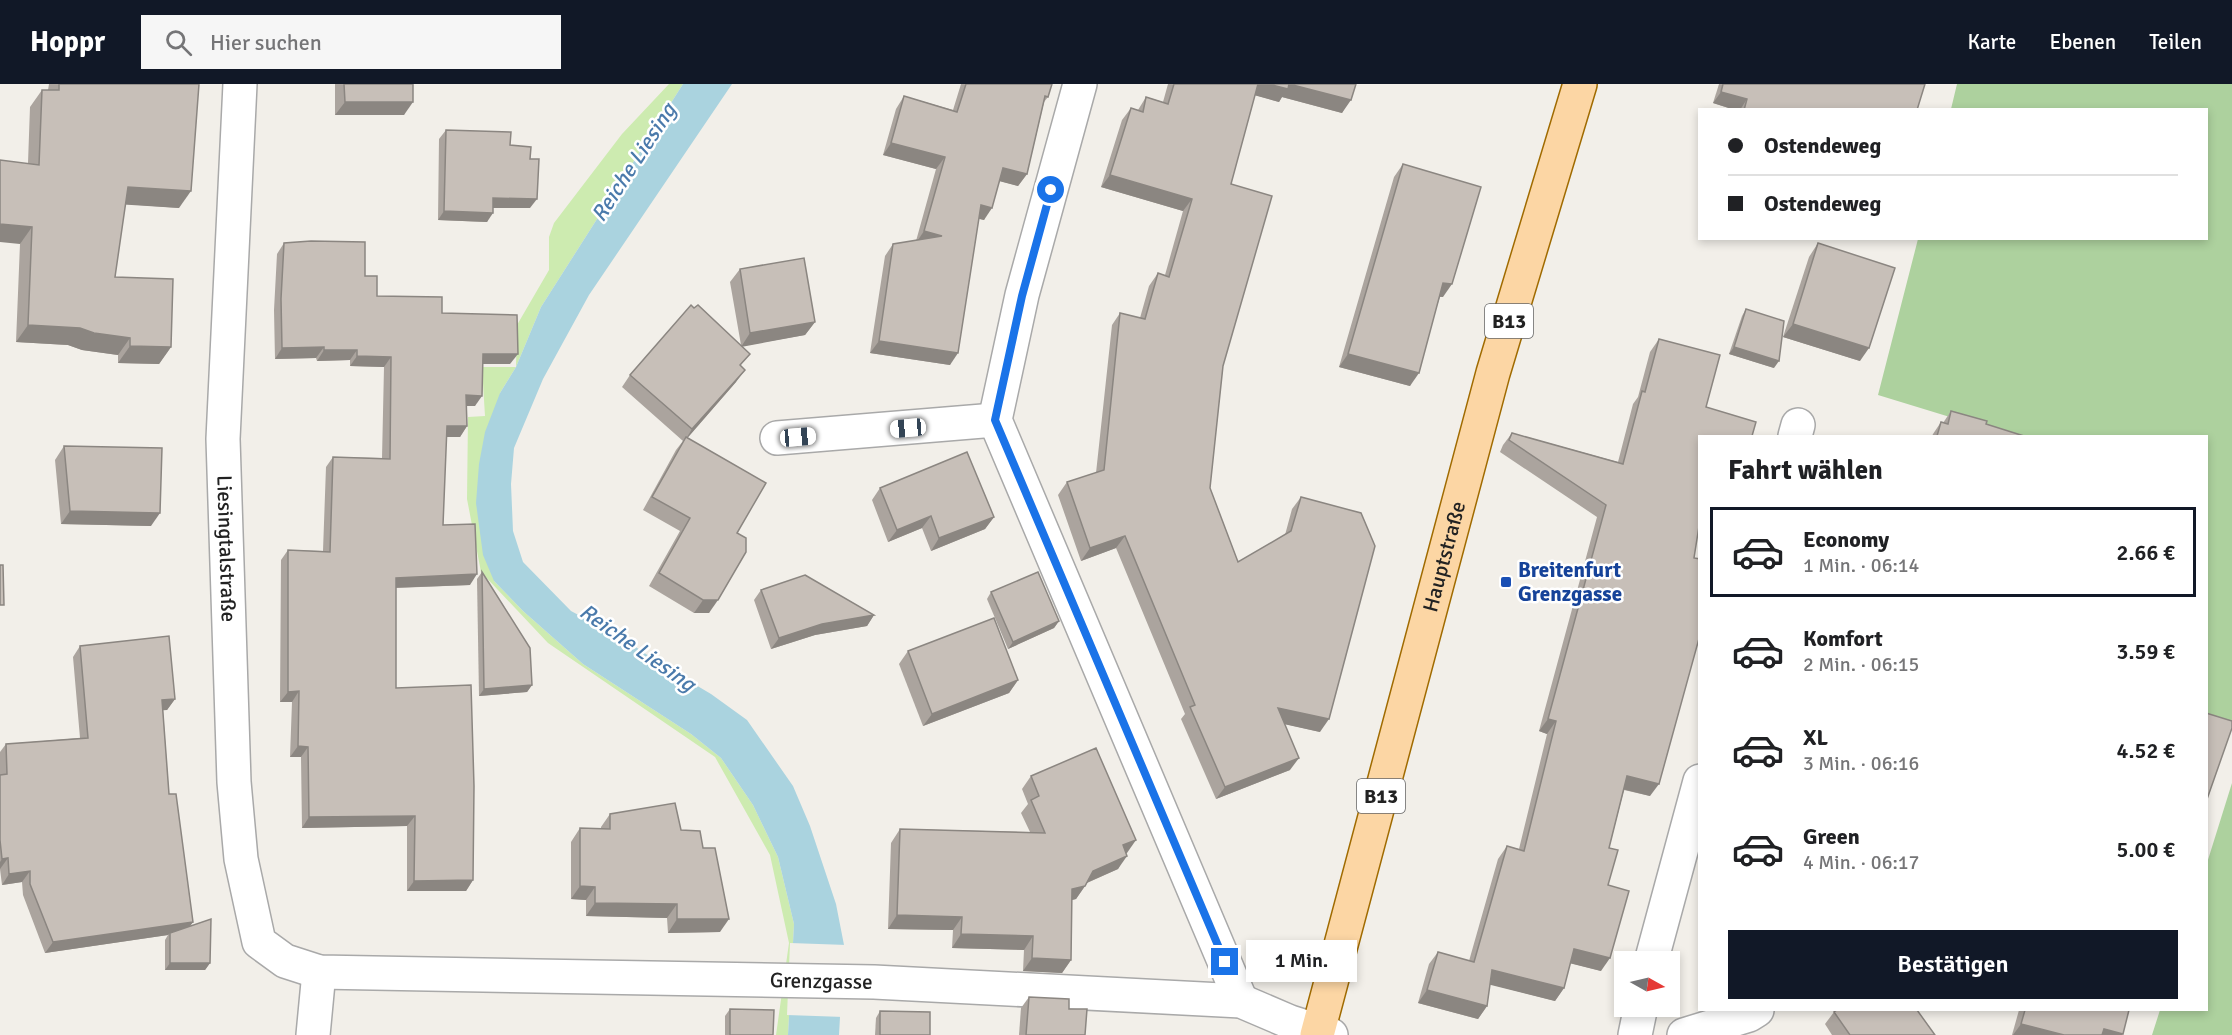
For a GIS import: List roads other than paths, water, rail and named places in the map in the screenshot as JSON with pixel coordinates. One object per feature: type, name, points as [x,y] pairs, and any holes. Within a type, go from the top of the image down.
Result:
[{"type":"main road","name":"Hauptstraße","points":[[1322,1034],[1493,373],[1580,84]]},
{"type":"street","name":"Liesingtalstraße","points":[[240,84],[223,440],[234,782],[241,859],[259,942],[285,961],[319,972]]},
{"type":"street","points":[[1080,84],[1022,296],[995,420],[1241,1002]]},
{"type":"street","points":[[777,438],[995,420]]},
{"type":"street","points":[[1655,951],[1698,789]]},
{"type":"street","name":"Grenzgasse","points":[[319,972],[874,982],[1241,1002],[1322,1034]]},
{"type":"street","points":[[313,1035],[319,972]]},
{"type":"street","points":[[1684,1035],[1756,1011]]},
{"type":"street","points":[[1635,1035],[1639,1017]]},
{"type":"water","points":[[683,84],[732,84],[589,295],[543,379],[514,448],[511,484],[513,531],[523,562],[571,611],[627,641],[711,694],[747,720],[793,786],[810,826],[836,904],[844,945],[839,1035],[788,1035],[794,924],[778,857],[753,805],[721,758],[691,734],[583,664],[523,611],[494,581],[483,555],[476,503],[479,464],[485,432],[500,393],[516,367],[541,307]]},
{"type":"place","name":"Breitenfurt Grenzgasse","points":[[1506,582]]},
{"type":"water label","name":"Reiche Liesing","points":[[633,162]]},
{"type":"water label","name":"Reiche Liesing","points":[[638,647]]}]
